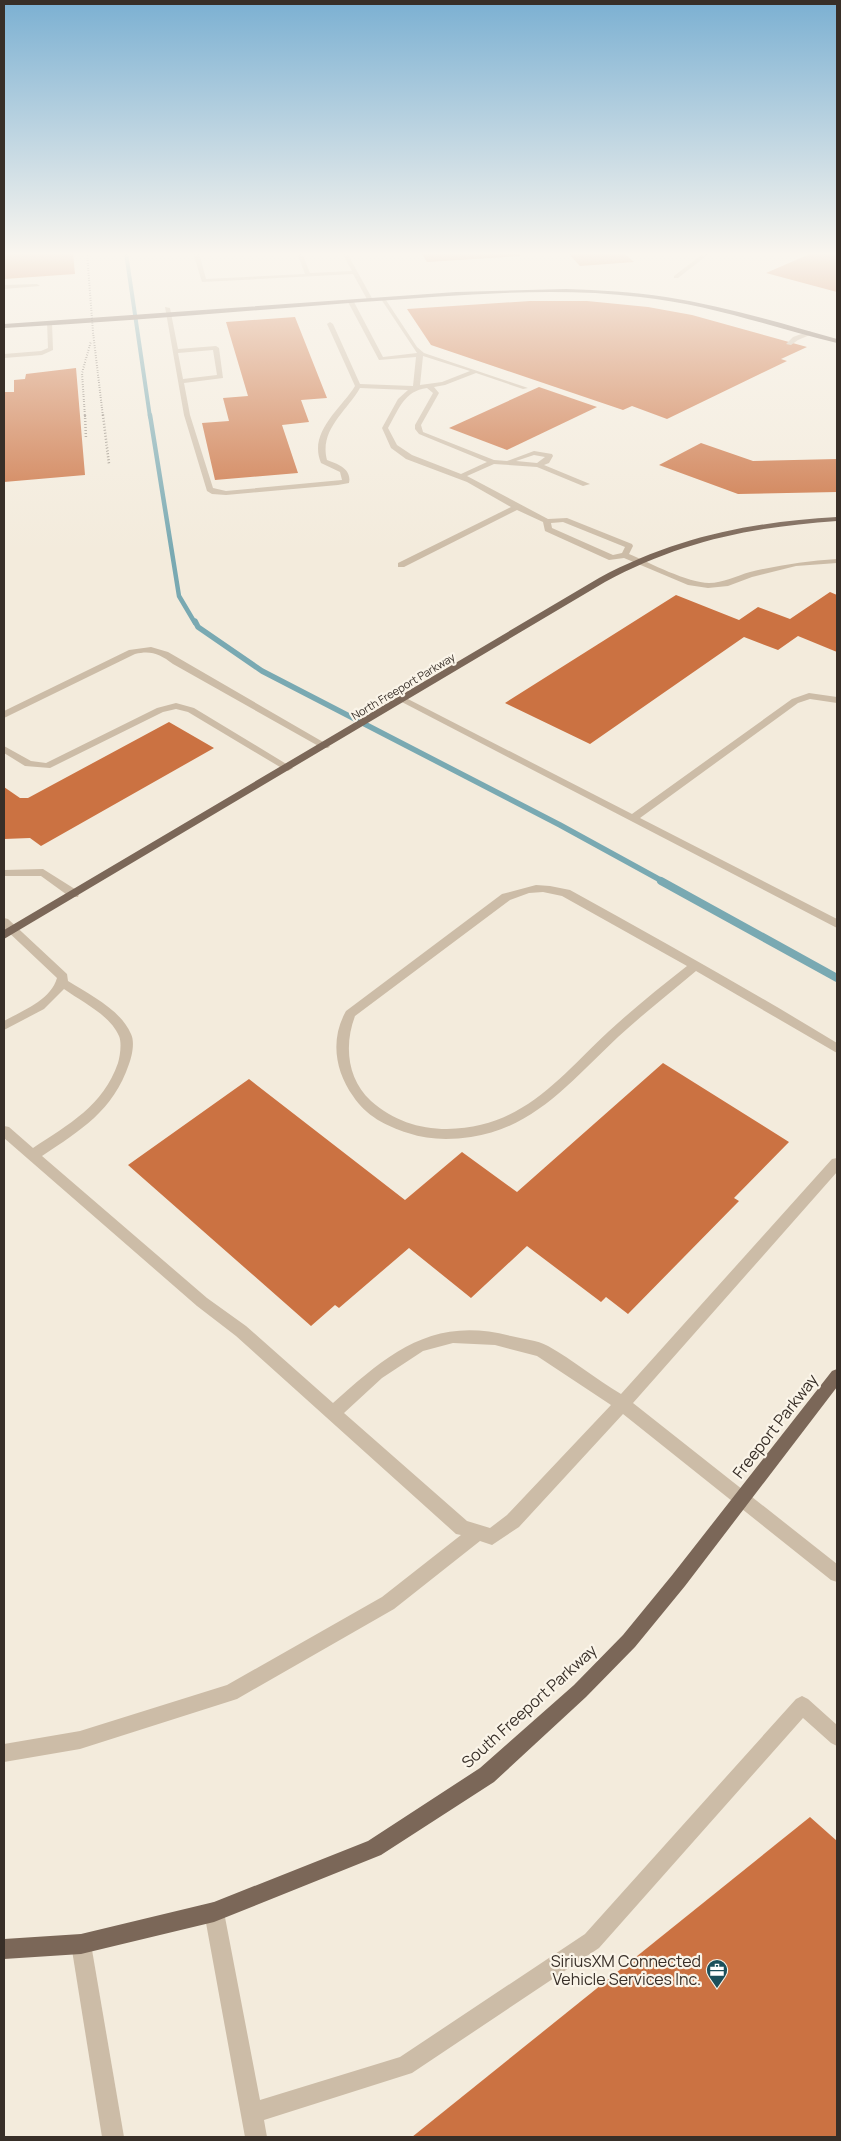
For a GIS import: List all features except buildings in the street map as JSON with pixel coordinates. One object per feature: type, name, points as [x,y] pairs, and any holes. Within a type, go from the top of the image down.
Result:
[{"type":"main road","name":"North Freeport Parkway","points":[[7,929],[74,894],[399,703],[602,580],[639,561],[660,552],[722,534],[766,526],[837,520]]},
{"type":"main road","name":"Freeport Parkway","points":[[742,1499],[837,1376]]},
{"type":"main road","name":"South Freeport Parkway","points":[[4,1949],[81,1944],[214,1912],[374,1848],[488,1775],[580,1691],[629,1641],[742,1499]]},
{"type":"street","points":[[4,356],[42,353]]},
{"type":"street","points":[[176,353],[187,415],[210,489],[216,492],[226,493],[346,481],[347,475],[345,470],[324,461],[321,454],[322,436],[358,386]]},
{"type":"street","points":[[181,380],[221,377],[217,353]]},
{"type":"street","points":[[343,353],[358,386]]},
{"type":"street","points":[[378,353],[381,359],[422,354],[525,388]]},
{"type":"street","points":[[422,354],[419,356],[417,386],[400,400],[385,428],[394,446],[410,457],[460,476],[547,521],[564,520],[630,546],[625,555]]},
{"type":"street","points":[[358,386],[414,388],[430,386],[443,384],[476,371]]},
{"type":"street","points":[[430,386],[436,392],[418,429],[421,433],[493,462],[538,465],[586,484]]},
{"type":"street","points":[[505,462],[534,453],[549,456],[546,461],[538,465]]},
{"type":"street","points":[[460,476],[493,462]]},
{"type":"street","points":[[401,564],[517,507]]},
{"type":"street","points":[[547,521],[548,529],[612,558],[625,555],[691,583],[708,586],[725,584],[749,575],[796,564],[837,561]]},
{"type":"street","points":[[818,563],[837,570]]},
{"type":"street","points":[[4,715],[132,652],[147,649],[161,650],[176,662],[325,746]]},
{"type":"street","points":[[633,818],[795,700],[809,696],[837,700]]},
{"type":"street","points":[[399,703],[633,818],[837,924]]},
{"type":"street","points":[[4,749],[28,764],[47,766],[160,710],[176,706],[191,710],[288,768]]},
{"type":"street","points":[[4,873],[43,872],[74,894]]},
{"type":"street","points":[[695,965],[605,1041],[539,1104],[496,1128],[460,1134],[423,1132],[392,1124],[368,1106],[352,1088],[344,1067],[341,1044],[344,1028],[350,1014],[506,897],[521,891],[544,888],[566,892],[759,1001],[837,1049]]},
{"type":"street","points":[[4,1026],[57,993],[63,983],[63,977],[52,966],[7,929]]},
{"type":"street","points":[[32,1156],[97,1111],[114,1089],[125,1061],[126,1036],[109,1014],[63,983]]},
{"type":"street","points":[[4,1131],[202,1302],[240,1331],[462,1528],[492,1537],[513,1521],[622,1404],[837,1163]]},
{"type":"street","points":[[332,1413],[377,1373],[419,1346],[453,1336],[495,1338],[541,1350],[622,1404],[837,1574]]},
{"type":"street","points":[[4,1753],[80,1740],[231,1693],[388,1603],[477,1533]]},
{"type":"street","points":[[251,2113],[405,2066],[592,1940],[802,1704],[837,1737]]},
{"type":"street","points":[[214,1912],[256,2137]]},
{"type":"street","points":[[81,1944],[113,2137]]},
{"type":"waterway","points":[[141,353],[150,417]]},
{"type":"waterway","points":[[150,415],[179,596],[195,623]]},
{"type":"waterway","points":[[195,621],[198,627],[262,671],[560,825],[664,882]]},
{"type":"waterway","points":[[661,881],[837,978]]},
{"type":"railway","points":[[85,417],[82,373],[88,353]]},
{"type":"railway","points":[[95,353],[103,417]]},
{"type":"railway","points":[[85,415],[86,438]]},
{"type":"railway","points":[[103,415],[109,464]]},
{"type":"place","name":"SiriusXM Connected Vehicle Services Inc.","points":[[717,1989]]}]
